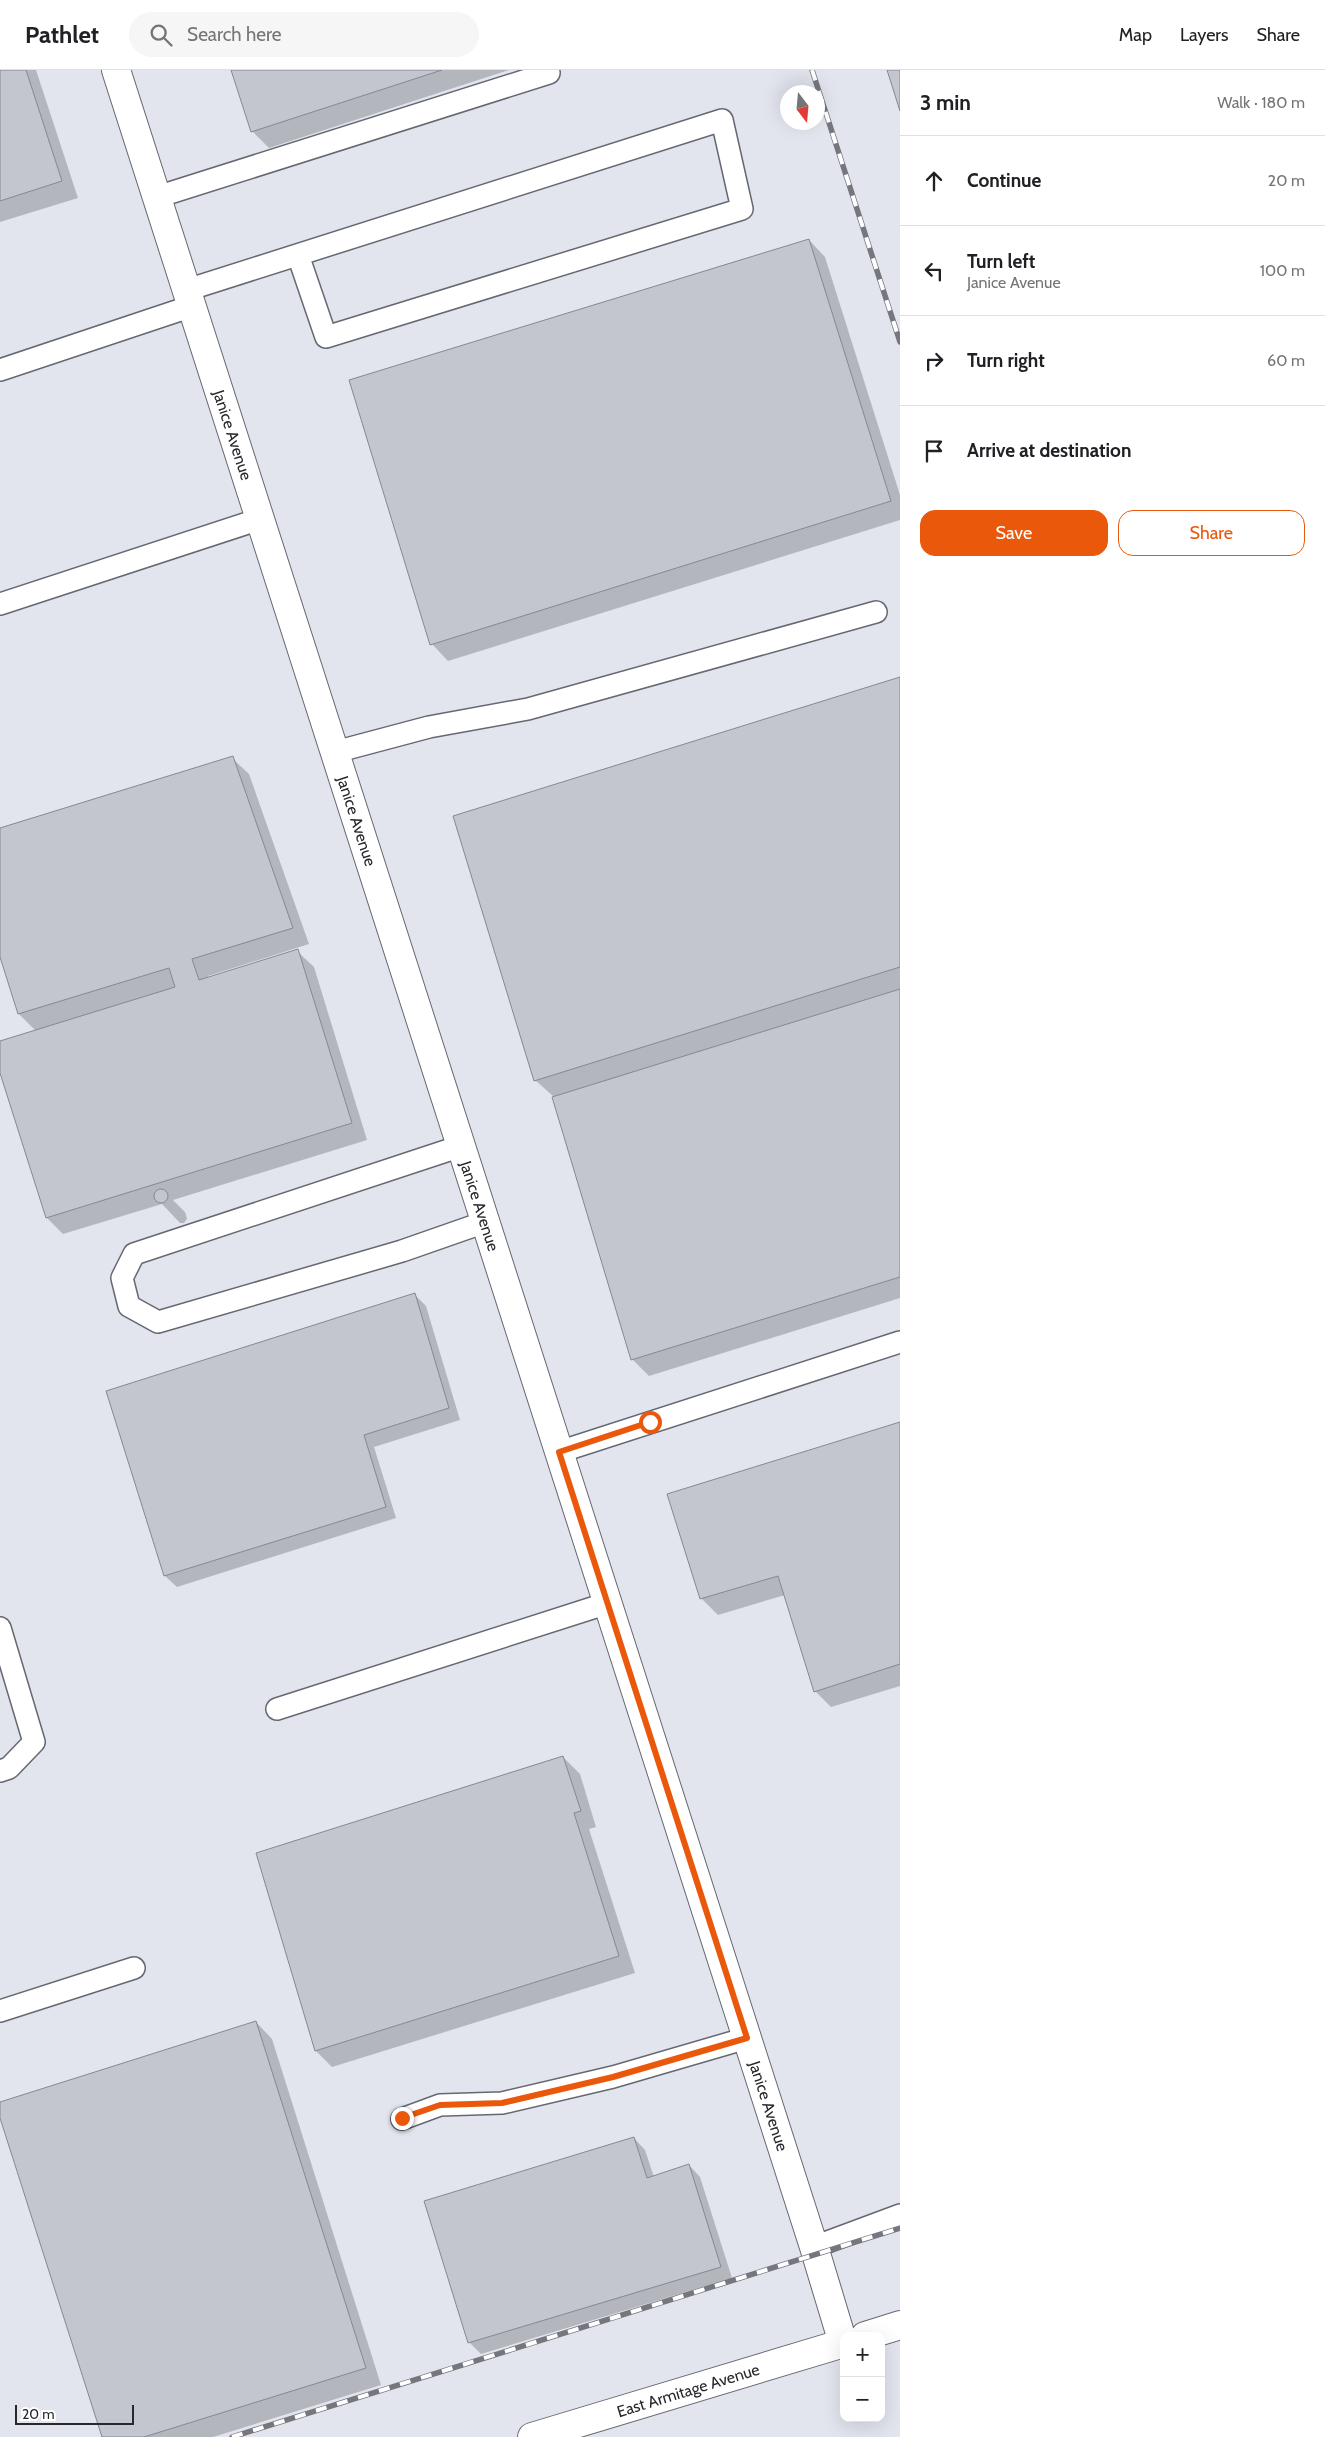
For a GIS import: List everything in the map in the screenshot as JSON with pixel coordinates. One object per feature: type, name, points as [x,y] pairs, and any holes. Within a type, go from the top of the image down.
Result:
[{"type":"street","name":"Janice Avenue","points":[[116,70],[814,2247],[848,2332]]},
{"type":"street","name":"East Armitage Avenue","points":[[877,2332],[900,2325]]},
{"type":"street","name":"East Armitage Avenue","points":[[532,2437],[840,2343]]},
{"type":"lane","points":[[157,197],[549,73]]},
{"type":"lane","points":[[0,370],[298,254],[722,120],[742,209],[326,337],[298,254]]},
{"type":"lane","points":[[0,604],[260,518]]},
{"type":"lane","points":[[335,752],[429,727],[528,709],[876,612]]},
{"type":"lane","points":[[461,1146],[134,1254],[122,1278],[129,1306],[158,1322],[402,1251],[486,1222]]},
{"type":"lane","points":[[559,1452],[900,1342]]},
{"type":"lane","points":[[277,1709],[608,1603]]},
{"type":"lane","points":[[0,1628],[34,1742],[8,1768],[0,1771]]},
{"type":"lane","points":[[0,2012],[134,1968]]},
{"type":"lane","points":[[402,2118],[440,2105],[502,2103],[613,2077],[747,2038]]},
{"type":"lane","points":[[814,2247],[900,2215]]},
{"type":"building","points":[[0,70],[26,70],[62,181],[0,201]]},
{"type":"building","points":[[231,70],[442,70],[251,132]]},
{"type":"building","points":[[887,70],[900,70],[900,111]]},
{"type":"building","points":[[809,239],[891,501],[430,645],[349,380]]},
{"type":"building","points":[[900,677],[900,967],[534,1081],[453,816]]},
{"type":"building","points":[[233,756],[293,928],[192,959],[199,980],[298,949],[352,1123],[46,1218],[0,1073],[0,1041],[175,987],[169,968],[18,1014],[0,957],[0,828]]},
{"type":"building","points":[[900,989],[900,1277],[631,1360],[552,1097]]},
{"type":"building","points":[[161,1189],[166,1191],[168,1196],[166,1201],[161,1203],[156,1201],[154,1196],[156,1191]]},
{"type":"building","points":[[415,1293],[449,1408],[364,1435],[386,1507],[164,1576],[106,1391]]},
{"type":"building","points":[[900,1422],[900,1664],[814,1692],[778,1576],[700,1599],[667,1494]]},
{"type":"building","points":[[563,1756],[581,1811],[574,1813],[619,1956],[315,2051],[256,1853]]},
{"type":"building","points":[[256,2021],[366,2368],[144,2437],[102,2437],[0,2118],[0,2102]]},
{"type":"building","points":[[634,2137],[647,2178],[689,2164],[721,2267],[468,2343],[424,2201]]},
{"type":"railway","points":[[812,70],[900,342]]},
{"type":"railway","points":[[232,2437],[900,2228]]},
{"type":"route","points":[[402,2118],[440,2105],[502,2103],[613,2077],[747,2038],[559,1452],[650,1422]]}]
